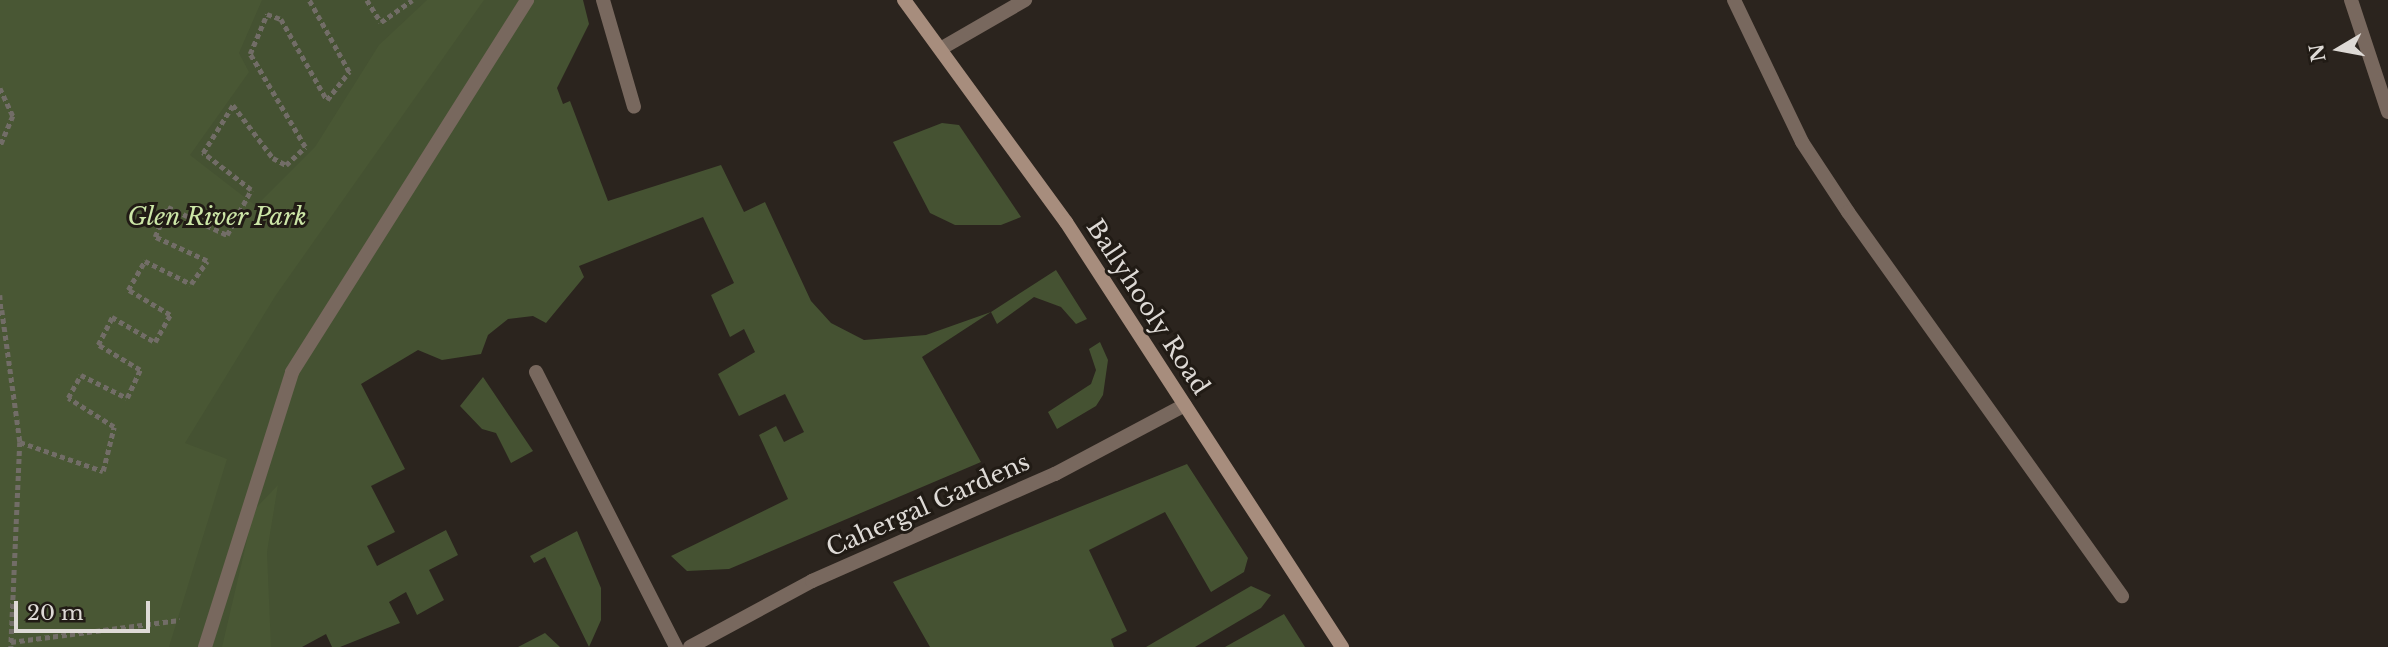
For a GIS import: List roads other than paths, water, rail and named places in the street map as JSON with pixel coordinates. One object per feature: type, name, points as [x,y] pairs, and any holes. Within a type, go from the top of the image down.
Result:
[{"type":"main road","name":"Ballyhooly Road","points":[[904,0],[942,48],[1185,405],[1342,647]]},
{"type":"street","points":[[205,647],[292,372],[527,0]]},
{"type":"street","points":[[603,0],[634,107]]},
{"type":"street","points":[[942,48],[1025,0]]},
{"type":"street","points":[[1734,0],[1817,165],[2122,596]]},
{"type":"street","points":[[2351,0],[2387,105]]},
{"type":"street","points":[[536,372],[676,647]]},
{"type":"street","name":"Cahergal Gardens","points":[[690,647],[812,581],[1055,474],[1185,405]]},
{"type":"park label","name":"Glen River Park","points":[[217,217]]}]
